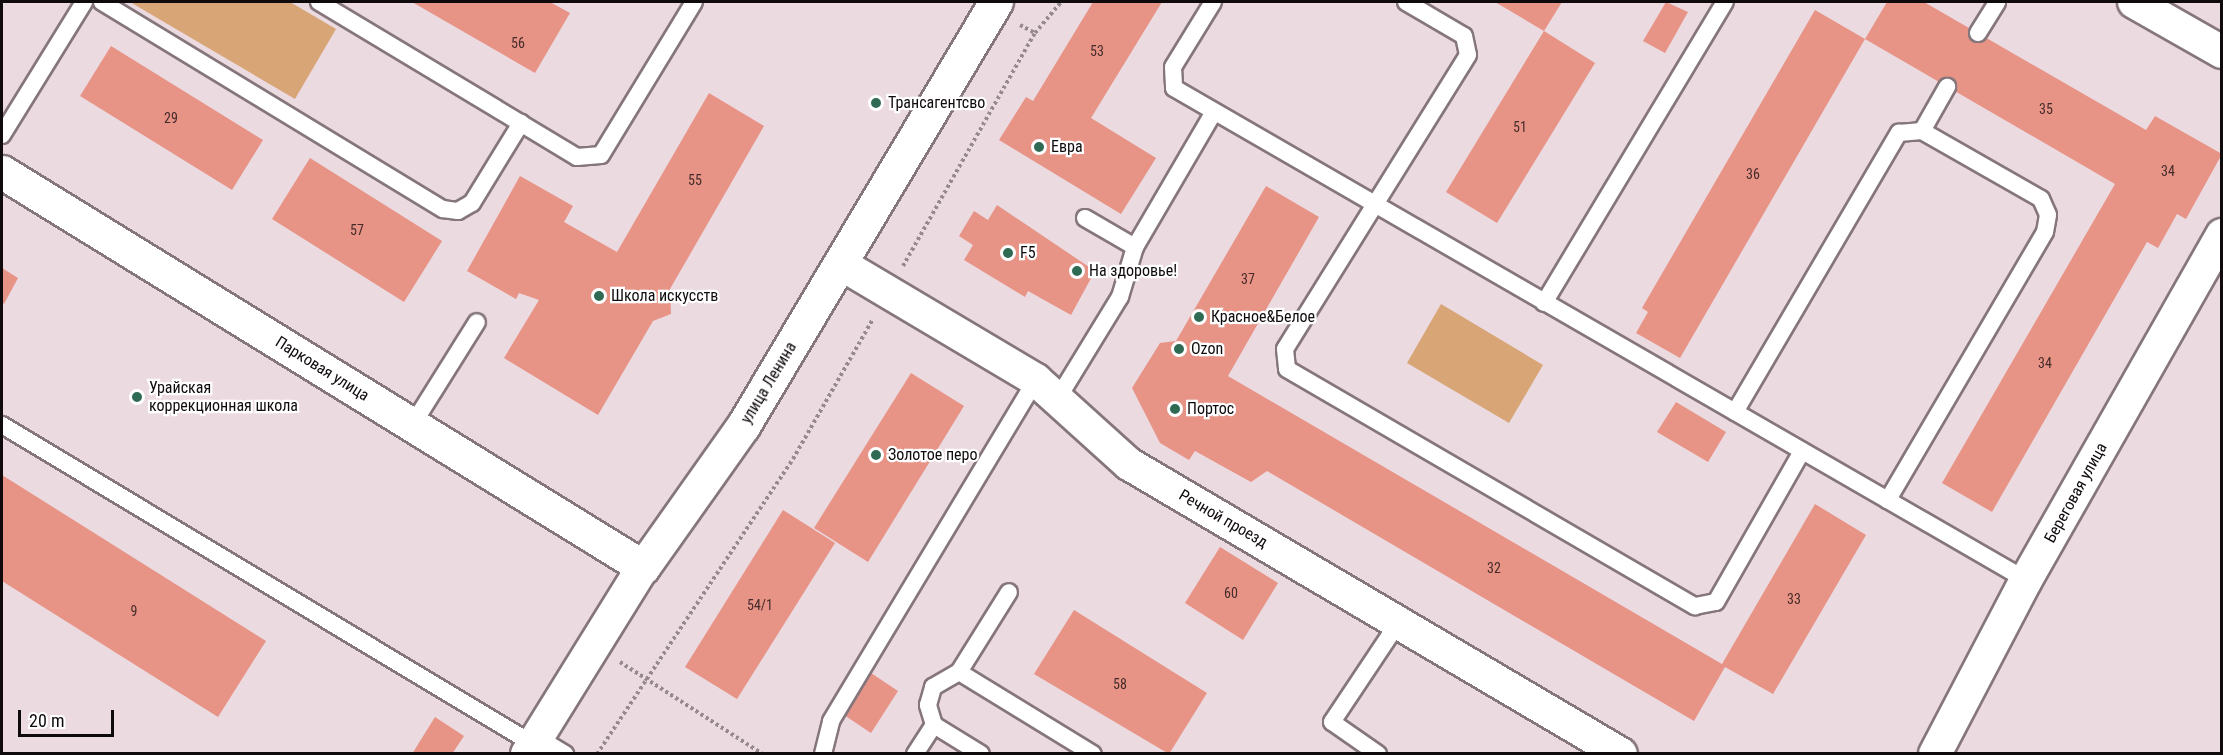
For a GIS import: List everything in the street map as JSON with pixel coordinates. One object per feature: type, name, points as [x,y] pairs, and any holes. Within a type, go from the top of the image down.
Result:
[{"type":"main road","name":"улица Ленина","points":[[643,567],[744,426],[996,2]]},
{"type":"main road","name":"Парковая улица","points":[[2,172],[643,567]]},
{"type":"street","points":[[2134,2],[2222,52]]},
{"type":"street","name":"Береговая улица","points":[[1935,753],[2026,580],[2222,235]]},
{"type":"street","name":"Речной проезд","points":[[841,264],[1047,389],[1096,439],[1129,464],[1621,753]]},
{"type":"street","name":"улица Ленина","points":[[532,745],[643,567]]},
{"type":"lane","points":[[2,135],[84,2]]},
{"type":"lane","points":[[102,2],[443,209],[458,211],[472,203],[521,123]]},
{"type":"lane","points":[[319,2],[577,157],[601,155],[694,2]]},
{"type":"lane","points":[[1213,2],[1173,67],[1174,88],[2026,580]]},
{"type":"lane","points":[[1406,2],[1464,36],[1467,55],[1285,349],[1287,369],[1695,606],[1716,602],[1802,451]]},
{"type":"lane","points":[[1544,303],[1725,2]]},
{"type":"lane","points":[[1978,33],[1997,2]]},
{"type":"lane","points":[[1922,131],[1947,87]]},
{"type":"lane","points":[[823,753],[831,721],[1047,389],[1120,297],[1135,247],[1214,112]]},
{"type":"lane","points":[[1735,412],[1899,133],[1922,131],[2041,199],[2048,215],[2045,232],[1888,500]]},
{"type":"lane","points":[[1085,218],[1135,247]]},
{"type":"lane","points":[[412,424],[477,322]]},
{"type":"lane","points":[[2,425],[532,745],[565,753]]},
{"type":"lane","points":[[981,753],[934,725],[928,705],[933,687],[959,672],[1009,592]]},
{"type":"lane","points":[[1378,753],[1332,722],[1398,622]]},
{"type":"lane","points":[[959,672],[1093,753]]},
{"type":"lane","points":[[915,753],[934,725]]},
{"type":"path","points":[[597,753],[644,679],[793,459],[1035,33],[1061,2]]},
{"type":"path","points":[[594,645],[644,679],[764,753]]},
{"type":"shaded area","points":[[130,2],[290,2],[336,29],[295,99]]},
{"type":"shaded area","points":[[1441,304],[1543,365],[1509,423],[1407,363]]},
{"type":"building","points":[[412,2],[550,2],[570,13],[535,73]]},
{"type":"building","points":[[1093,2],[1162,2],[1091,118],[1156,158],[1121,214],[999,140],[1026,97],[1033,101]]},
{"type":"building","points":[[1495,2],[1562,2],[1544,31]]},
{"type":"building","points":[[1666,2],[1688,12],[1665,53],[1643,41]]},
{"type":"building","points":[[1887,2],[1924,2],[2146,130],[2155,116],[2222,154],[2186,219],[2177,214],[2158,248],[2147,242],[1992,512],[1942,483],[2115,184],[1865,39]]},
{"type":"building","points":[[1815,10],[1865,39],[1680,358],[1636,333],[1648,312],[1642,308]]},
{"type":"building","points":[[1544,31],[1595,63],[1497,223],[1446,192]]},
{"type":"building","points":[[111,46],[263,140],[232,190],[80,96]]},
{"type":"building","name":"Школа искусств","points":[[709,93],[764,126],[670,289],[671,314],[653,321],[598,415],[504,358],[539,300],[519,293],[516,299],[467,271],[520,176],[573,206],[564,222],[617,252]]},
{"type":"building","points":[[310,158],[442,241],[404,302],[272,219]]},
{"type":"building","points":[[1266,186],[1319,217],[1228,376],[1722,664],[1815,504],[1866,535],[1773,694],[1725,667],[1694,721],[1267,471],[1251,482],[1195,451],[1189,460],[1160,443],[1132,388],[1160,343],[1176,341]]},
{"type":"building","name":"F5","points":[[997,205],[1095,271],[1071,315],[1028,291],[1025,297],[964,260],[973,245],[959,236],[974,211],[988,220]]},
{"type":"building","points":[[2,268],[18,278],[4,304],[2,302]]},
{"type":"building","points":[[911,373],[964,406],[868,562],[814,528]]},
{"type":"building","points":[[1676,402],[1726,432],[1708,462],[1657,432]]},
{"type":"building","points":[[2,475],[266,641],[218,717],[2,581]]},
{"type":"building","points":[[783,510],[835,543],[737,699],[685,667]]},
{"type":"building","points":[[1220,547],[1278,583],[1243,640],[1185,603]]},
{"type":"building","points":[[1074,610],[1207,693],[1169,754],[1034,674]]},
{"type":"building","points":[[871,673],[898,691],[871,733],[844,715]]},
{"type":"building","points":[[435,717],[464,736],[452,754],[412,754]]},
{"type":"place","name":"Трансагентсво","points":[[876,103]]},
{"type":"place","name":"Евра","points":[[1039,147]]},
{"type":"place","name":"F5","points":[[1008,253]]},
{"type":"place","name":"На здоровье!","points":[[1077,271]]},
{"type":"place","name":"Школа искусств","points":[[599,296]]},
{"type":"place","name":"Красное&Белое","points":[[1199,317]]},
{"type":"place","name":"Ozon","points":[[1179,349]]},
{"type":"place","name":"Урайская коррекционная школа","points":[[137,397]]},
{"type":"place","name":"Портос","points":[[1175,409]]},
{"type":"place","name":"Золотое перо","points":[[876,455]]}]
